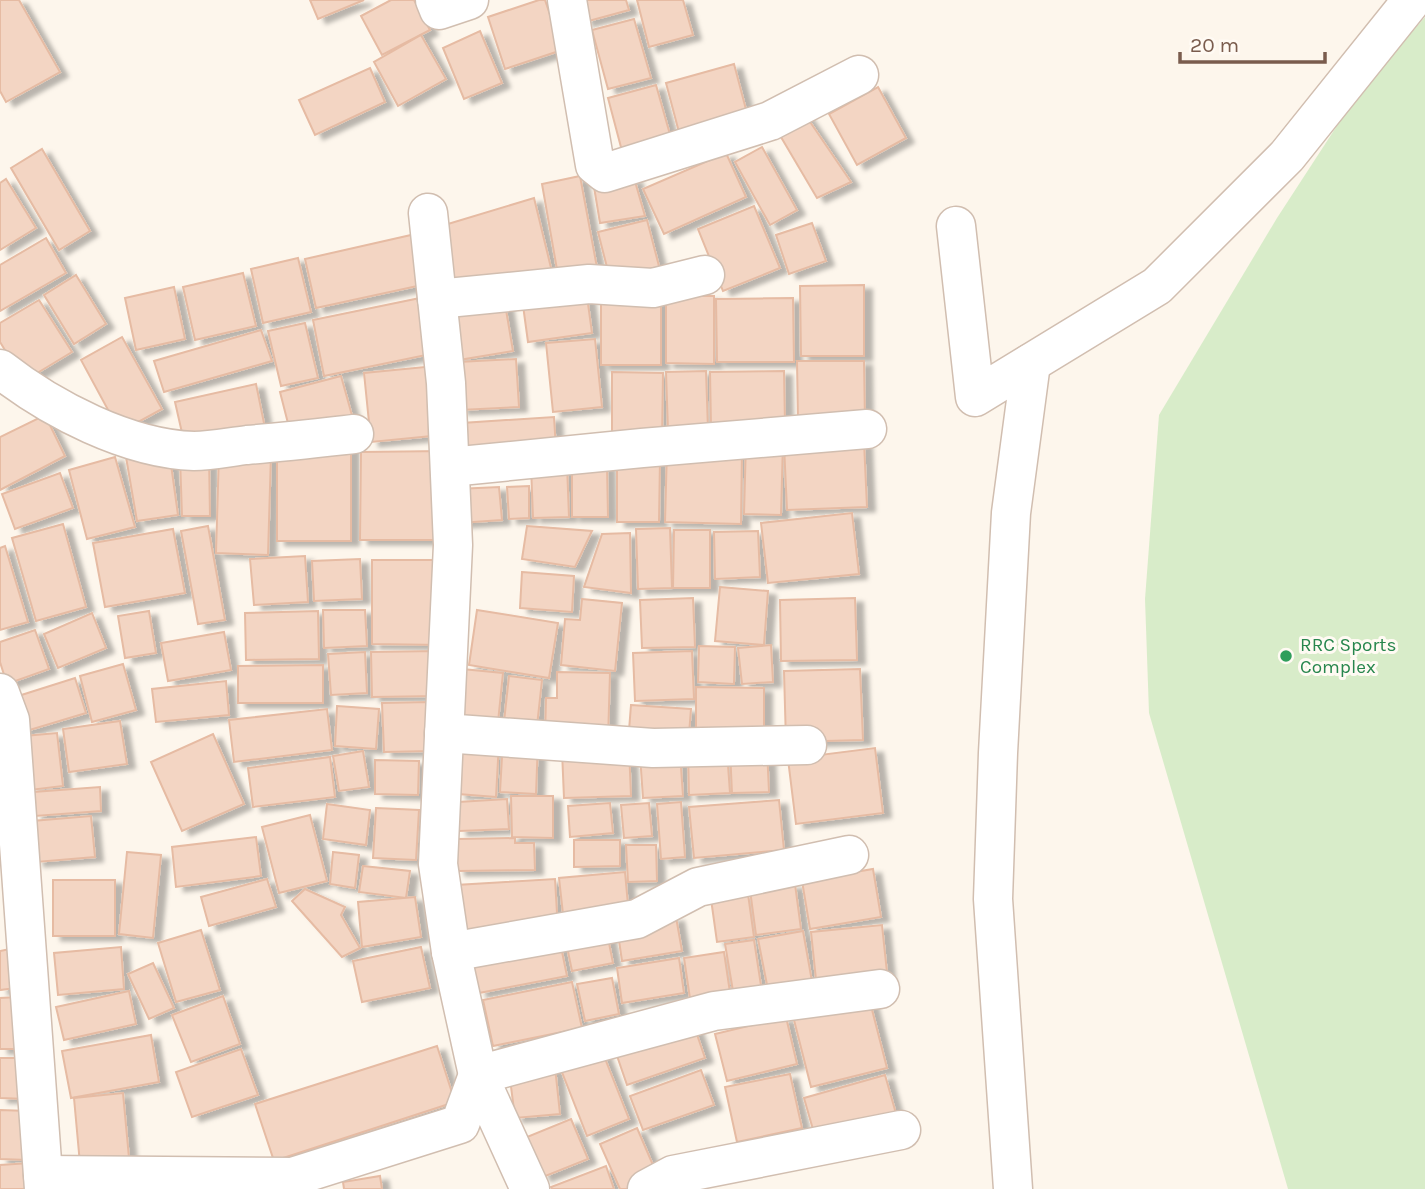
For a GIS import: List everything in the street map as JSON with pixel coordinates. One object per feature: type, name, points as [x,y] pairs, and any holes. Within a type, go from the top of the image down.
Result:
[{"type":"street","points":[[435,0],[439,10],[469,0]]},
{"type":"street","points":[[566,0],[596,165],[606,173],[769,121],[859,75]]},
{"type":"street","points":[[956,226],[975,397],[1157,286],[1287,156],[1412,0]]},
{"type":"street","points":[[428,213],[446,383],[453,545],[438,864],[452,952],[478,1075],[530,1189]]},
{"type":"street","points":[[437,299],[589,284],[653,288],[705,275]]},
{"type":"street","points":[[1013,1189],[993,899],[1011,513],[1031,363]]},
{"type":"street","points":[[0,369],[52,404],[110,432],[148,444],[195,451],[354,434]]},
{"type":"street","points":[[450,467],[867,429]]},
{"type":"street","points":[[0,693],[10,720],[44,1182],[292,1177],[460,1124],[478,1075]]},
{"type":"street","points":[[444,733],[653,748],[807,745]]},
{"type":"street","points":[[452,952],[637,919],[698,887],[849,855]]},
{"type":"street","points":[[478,1075],[714,1011],[880,989]]},
{"type":"street","points":[[647,1189],[673,1175],[755,1174],[901,1130]]},
{"type":"green space","name":"RRC Sports Complex","points":[[1425,17],[1425,1189],[1288,1189],[1149,713],[1145,599],[1159,415],[1277,218],[1357,95]]},
{"type":"building","points":[[0,0],[19,0],[60,72],[6,102],[0,91]]},
{"type":"building","points":[[310,0],[364,0],[318,19]]},
{"type":"building","points":[[391,0],[414,0],[430,30],[382,55],[361,16]]},
{"type":"building","points":[[545,0],[562,50],[505,69],[488,17]]},
{"type":"building","points":[[579,0],[626,0],[629,10],[585,22]]},
{"type":"building","points":[[637,0],[683,0],[693,35],[649,47]]},
{"type":"building","points":[[634,19],[651,78],[608,89],[592,30]]},
{"type":"building","points":[[480,31],[502,83],[464,99],[443,48]]},
{"type":"building","points":[[421,35],[446,79],[398,106],[374,62]]},
{"type":"building","points":[[734,64],[748,117],[680,136],[666,83]]},
{"type":"building","points":[[370,68],[385,102],[315,135],[299,100]]},
{"type":"building","points":[[656,85],[671,138],[622,151],[608,98]]},
{"type":"building","points":[[878,87],[906,138],[857,165],[829,114]]},
{"type":"building","points":[[804,113],[851,182],[817,198],[778,132]]},
{"type":"building","points":[[762,147],[797,210],[770,225],[735,162]]},
{"type":"building","points":[[42,149],[90,231],[59,250],[11,168]]},
{"type":"building","points":[[726,153],[746,197],[664,234],[643,189]]},
{"type":"building","points":[[580,176],[598,273],[559,281],[542,184]]},
{"type":"building","points":[[634,178],[645,216],[600,223],[594,187]]},
{"type":"building","points":[[6,179],[36,228],[0,250],[0,183]]},
{"type":"building","points":[[534,198],[552,272],[449,298],[438,227]]},
{"type":"building","points":[[754,206],[780,268],[723,291],[698,229]]},
{"type":"building","points":[[647,220],[660,270],[611,283],[598,232]]},
{"type":"building","points":[[812,223],[826,261],[789,274],[776,235]]},
{"type":"building","points":[[411,235],[422,285],[316,308],[305,259]]},
{"type":"building","points":[[46,238],[66,273],[0,311],[0,265]]},
{"type":"building","points":[[298,258],[311,312],[263,323],[251,269]]},
{"type":"building","points":[[243,273],[256,326],[195,340],[183,287]]},
{"type":"building","points":[[76,275],[106,324],[74,344],[44,295]]},
{"type":"building","points":[[864,285],[864,356],[801,356],[800,286]]},
{"type":"building","points":[[174,287],[185,339],[136,350],[125,298]]},
{"type":"building","points":[[586,289],[592,333],[528,342],[522,298]]},
{"type":"building","points":[[666,296],[714,296],[714,364],[666,363]]},
{"type":"building","points":[[601,297],[661,298],[661,365],[601,365]]},
{"type":"building","points":[[420,298],[431,354],[324,376],[313,320]]},
{"type":"building","points":[[504,298],[513,351],[453,361],[444,307]]},
{"type":"building","points":[[793,298],[794,362],[717,362],[716,299]]},
{"type":"building","points":[[39,300],[72,352],[24,381],[0,342],[0,323]]},
{"type":"building","points":[[305,323],[318,378],[281,386],[268,331]]},
{"type":"building","points":[[261,330],[272,361],[164,392],[154,361]]},
{"type":"building","points":[[122,337],[162,409],[120,432],[81,360]]},
{"type":"building","points":[[595,339],[602,407],[553,412],[546,343]]},
{"type":"building","points":[[516,359],[519,407],[460,410],[458,362]]},
{"type":"building","points":[[797,361],[864,361],[865,421],[798,421]]},
{"type":"building","points":[[435,366],[442,435],[371,442],[364,373]]},
{"type":"building","points":[[706,371],[708,430],[668,431],[666,372]]},
{"type":"building","points":[[784,371],[785,424],[711,426],[710,372]]},
{"type":"building","points":[[612,372],[663,373],[662,441],[612,441]]},
{"type":"building","points":[[341,376],[353,419],[291,435],[280,392]]},
{"type":"building","points":[[256,384],[265,428],[185,446],[175,402]]},
{"type":"building","points":[[45,415],[65,456],[0,490],[0,437]]},
{"type":"building","points":[[554,417],[556,449],[464,456],[462,423]]},
{"type":"building","points":[[746,441],[783,442],[781,515],[744,514]]},
{"type":"building","points":[[864,442],[867,507],[787,510],[784,445]]},
{"type":"building","points":[[277,445],[351,445],[351,541],[277,541]]},
{"type":"building","points":[[667,449],[742,450],[741,524],[665,522]]},
{"type":"building","points":[[169,450],[178,515],[137,521],[126,457]]},
{"type":"building","points":[[443,451],[443,540],[360,540],[361,452]]},
{"type":"building","points":[[219,453],[271,454],[268,555],[216,553]]},
{"type":"building","points":[[209,456],[210,516],[182,516],[180,457]]},
{"type":"building","points":[[115,457],[135,527],[87,539],[69,470]]},
{"type":"building","points":[[617,458],[660,459],[659,522],[617,522]]},
{"type":"building","points":[[567,465],[569,517],[533,518],[531,466]]},
{"type":"building","points":[[572,465],[607,465],[608,517],[572,517]]},
{"type":"building","points":[[60,473],[73,508],[15,529],[2,494]]},
{"type":"building","points":[[529,486],[529,518],[509,519],[507,487]]},
{"type":"building","points":[[499,487],[502,520],[459,523],[457,489]]},
{"type":"building","points":[[852,513],[859,574],[768,583],[761,523]]},
{"type":"building","points":[[63,524],[86,607],[36,621],[12,538]]},
{"type":"building","points":[[208,526],[225,620],[198,624],[181,531]]},
{"type":"building","points":[[527,526],[592,531],[575,567],[522,559]]},
{"type":"building","points":[[670,528],[672,588],[638,589],[636,529]]},
{"type":"building","points":[[173,529],[185,593],[105,607],[93,543]]},
{"type":"building","points":[[674,530],[710,530],[710,588],[673,588]]},
{"type":"building","points":[[758,531],[760,577],[715,579],[714,532]]},
{"type":"building","points":[[630,533],[631,593],[584,587],[602,534]]},
{"type":"building","points":[[5,546],[28,622],[0,630],[0,548]]},
{"type":"building","points":[[305,556],[308,602],[254,605],[250,559]]},
{"type":"building","points":[[360,559],[362,599],[314,601],[312,561]]},
{"type":"building","points":[[372,560],[442,560],[442,645],[372,644]]},
{"type":"building","points":[[522,572],[574,576],[572,612],[520,608]]},
{"type":"building","points":[[720,587],[768,591],[764,645],[715,641]]},
{"type":"building","points":[[693,598],[695,647],[642,648],[640,600]]},
{"type":"building","points":[[855,598],[857,660],[781,661],[780,600]]},
{"type":"building","points":[[582,599],[622,603],[615,671],[561,665],[565,619],[580,620]]},
{"type":"building","points":[[323,610],[365,610],[367,646],[324,648]]},
{"type":"building","points":[[477,610],[558,623],[549,678],[469,665]]},
{"type":"building","points":[[149,611],[156,653],[125,658],[118,616]]},
{"type":"building","points":[[318,611],[319,659],[246,660],[245,613]]},
{"type":"building","points":[[92,613],[106,648],[58,668],[44,634]]},
{"type":"building","points":[[35,630],[49,669],[7,684],[0,662],[0,642]]},
{"type":"building","points":[[224,632],[231,670],[168,681],[161,643]]},
{"type":"building","points":[[771,645],[773,682],[742,684],[738,648]]},
{"type":"building","points":[[699,646],[735,647],[734,684],[698,682]]},
{"type":"building","points":[[436,651],[438,696],[372,697],[371,652]]},
{"type":"building","points":[[692,651],[694,699],[635,701],[633,653]]},
{"type":"building","points":[[365,652],[367,693],[331,695],[328,654]]},
{"type":"building","points":[[123,664],[136,710],[92,722],[80,676]]},
{"type":"building","points":[[323,665],[323,703],[238,703],[238,666]]},
{"type":"building","points":[[462,669],[503,673],[497,732],[456,727]]},
{"type":"building","points":[[860,669],[863,740],[786,742],[784,671]]},
{"type":"building","points":[[557,672],[610,673],[608,739],[545,737],[546,698],[557,698]]},
{"type":"building","points":[[509,676],[542,680],[536,735],[503,731]]},
{"type":"building","points":[[75,678],[86,713],[23,732],[12,698]]},
{"type":"building","points":[[226,681],[229,715],[156,722],[152,689]]},
{"type":"building","points":[[696,687],[764,688],[764,738],[696,738]]},
{"type":"building","points":[[429,702],[431,751],[384,752],[382,703]]},
{"type":"building","points":[[631,705],[691,709],[688,747],[628,743]]},
{"type":"building","points":[[337,706],[379,709],[376,749],[335,746]]},
{"type":"building","points":[[327,709],[332,750],[234,762],[229,720]]},
{"type":"building","points":[[120,721],[127,764],[69,772],[63,729]]},
{"type":"building","points":[[57,733],[63,786],[30,790],[24,736]]},
{"type":"building","points":[[213,734],[244,804],[182,831],[151,762]]},
{"type":"building","points":[[503,739],[538,741],[536,794],[500,792]]},
{"type":"building","points":[[461,740],[499,742],[496,797],[458,794]]},
{"type":"building","points":[[629,748],[631,796],[564,798],[562,751]]},
{"type":"building","points":[[875,748],[883,813],[796,824],[788,759]]},
{"type":"building","points":[[767,749],[769,792],[732,793],[730,750]]},
{"type":"building","points":[[363,751],[369,787],[339,791],[333,756]]},
{"type":"building","points":[[727,751],[730,793],[689,795],[688,753]]},
{"type":"building","points":[[680,753],[683,796],[643,798],[640,755]]},
{"type":"building","points":[[330,757],[335,797],[253,807],[248,768]]},
{"type":"building","points":[[375,760],[419,761],[418,795],[375,794]]},
{"type":"building","points":[[100,787],[101,811],[35,816],[33,792]]},
{"type":"building","points":[[511,796],[553,796],[553,838],[512,837]]},
{"type":"building","points":[[507,799],[509,829],[459,831],[458,802]]},
{"type":"building","points":[[779,800],[784,850],[694,858],[689,807]]},
{"type":"building","points":[[681,802],[685,857],[661,859],[657,804]]},
{"type":"building","points":[[610,803],[613,833],[570,837],[568,806]]},
{"type":"building","points":[[649,803],[652,836],[624,838],[621,805]]},
{"type":"building","points":[[327,804],[370,810],[366,845],[323,839]]},
{"type":"building","points":[[376,808],[419,810],[416,860],[373,858]]},
{"type":"building","points":[[310,815],[327,881],[279,893],[262,827]]},
{"type":"building","points":[[91,816],[95,857],[36,862],[32,821]]},
{"type":"building","points":[[256,837],[261,876],[176,887],[172,847]]},
{"type":"building","points":[[515,838],[515,843],[534,843],[535,870],[457,871],[457,839]]},
{"type":"building","points":[[574,840],[620,840],[620,866],[574,867]]},
{"type":"building","points":[[626,845],[656,845],[657,881],[628,882]]},
{"type":"building","points":[[127,852],[161,855],[153,938],[119,934]]},
{"type":"building","points":[[333,852],[359,855],[355,888],[330,884]]},
{"type":"building","points":[[363,866],[410,871],[406,898],[359,892]]},
{"type":"building","points":[[873,869],[881,917],[810,929],[802,881]]},
{"type":"building","points":[[625,872],[629,916],[564,923],[559,878]]},
{"type":"building","points":[[267,879],[276,907],[209,926],[201,897]]},
{"type":"building","points":[[555,879],[558,930],[459,936],[456,885]]},
{"type":"building","points":[[53,880],[115,880],[115,936],[53,936]]},
{"type":"building","points":[[795,884],[801,929],[756,935],[750,890]]},
{"type":"building","points":[[305,889],[345,907],[341,915],[360,948],[342,957],[292,901]]},
{"type":"building","points":[[748,894],[754,937],[717,942],[711,899]]},
{"type":"building","points":[[415,897],[421,937],[362,947],[358,902]]},
{"type":"building","points":[[676,917],[682,951],[622,961],[617,927]]},
{"type":"building","points":[[882,925],[888,982],[817,989],[811,932]]},
{"type":"building","points":[[606,928],[613,963],[572,971],[565,937]]},
{"type":"building","points":[[201,930],[220,990],[176,1002],[158,943]]},
{"type":"building","points":[[803,931],[813,987],[769,995],[758,939]]},
{"type":"building","points":[[559,937],[567,976],[479,993],[471,954]]},
{"type":"building","points":[[754,940],[762,992],[734,997],[725,944]]},
{"type":"building","points":[[121,947],[124,989],[58,995],[54,953]]},
{"type":"building","points":[[421,947],[430,988],[362,1002],[353,961]]},
{"type":"building","points":[[10,949],[16,988],[0,990],[0,951]]},
{"type":"building","points":[[724,952],[732,1006],[692,1012],[684,958]]},
{"type":"building","points":[[679,958],[684,993],[622,1003],[617,968]]},
{"type":"building","points":[[153,963],[174,1008],[149,1019],[128,974]]},
{"type":"building","points":[[612,978],[619,1014],[585,1021],[577,984]]},
{"type":"building","points":[[572,982],[582,1028],[493,1046],[483,1000]]},
{"type":"building","points":[[129,991],[136,1024],[64,1040],[56,1007]]},
{"type":"building","points":[[223,996],[240,1044],[191,1062],[172,1015]]},
{"type":"building","points":[[18,997],[20,1049],[0,1049],[0,998]]},
{"type":"building","points":[[869,998],[887,1068],[811,1087],[793,1016]]},
{"type":"building","points":[[786,1017],[797,1064],[727,1081],[715,1034]]},
{"type":"building","points":[[692,1020],[705,1058],[627,1085],[614,1047]]},
{"type":"building","points":[[151,1035],[159,1082],[71,1098],[62,1051]]},
{"type":"building","points":[[437,1046],[455,1102],[274,1161],[255,1104]]},
{"type":"building","points":[[600,1046],[629,1119],[587,1136],[558,1062]]},
{"type":"building","points":[[241,1049],[258,1095],[192,1117],[176,1072]]},
{"type":"building","points":[[0,1058],[28,1058],[27,1099],[0,1098]]},
{"type":"building","points":[[555,1067],[560,1114],[515,1118],[509,1071]]},
{"type":"building","points":[[701,1070],[714,1105],[643,1130],[630,1096]]},
{"type":"building","points":[[790,1074],[802,1128],[737,1142],[725,1087]]},
{"type":"building","points":[[885,1075],[897,1117],[816,1140],[804,1098]]},
{"type":"building","points":[[123,1093],[129,1158],[80,1164],[74,1098]]},
{"type":"building","points":[[0,1110],[28,1111],[28,1160],[0,1159]]},
{"type":"building","points":[[571,1119],[588,1159],[543,1177],[527,1137]]},
{"type":"building","points":[[637,1128],[659,1179],[635,1189],[620,1189],[600,1144]]},
{"type":"building","points":[[30,1163],[32,1189],[0,1189],[0,1165]]},
{"type":"building","points":[[606,1166],[614,1189],[551,1187]]},
{"type":"building","points":[[380,1176],[382,1189],[344,1189],[343,1182]]},
{"type":"place","name":"RRC Sports Complex","points":[[1286,656]]}]
